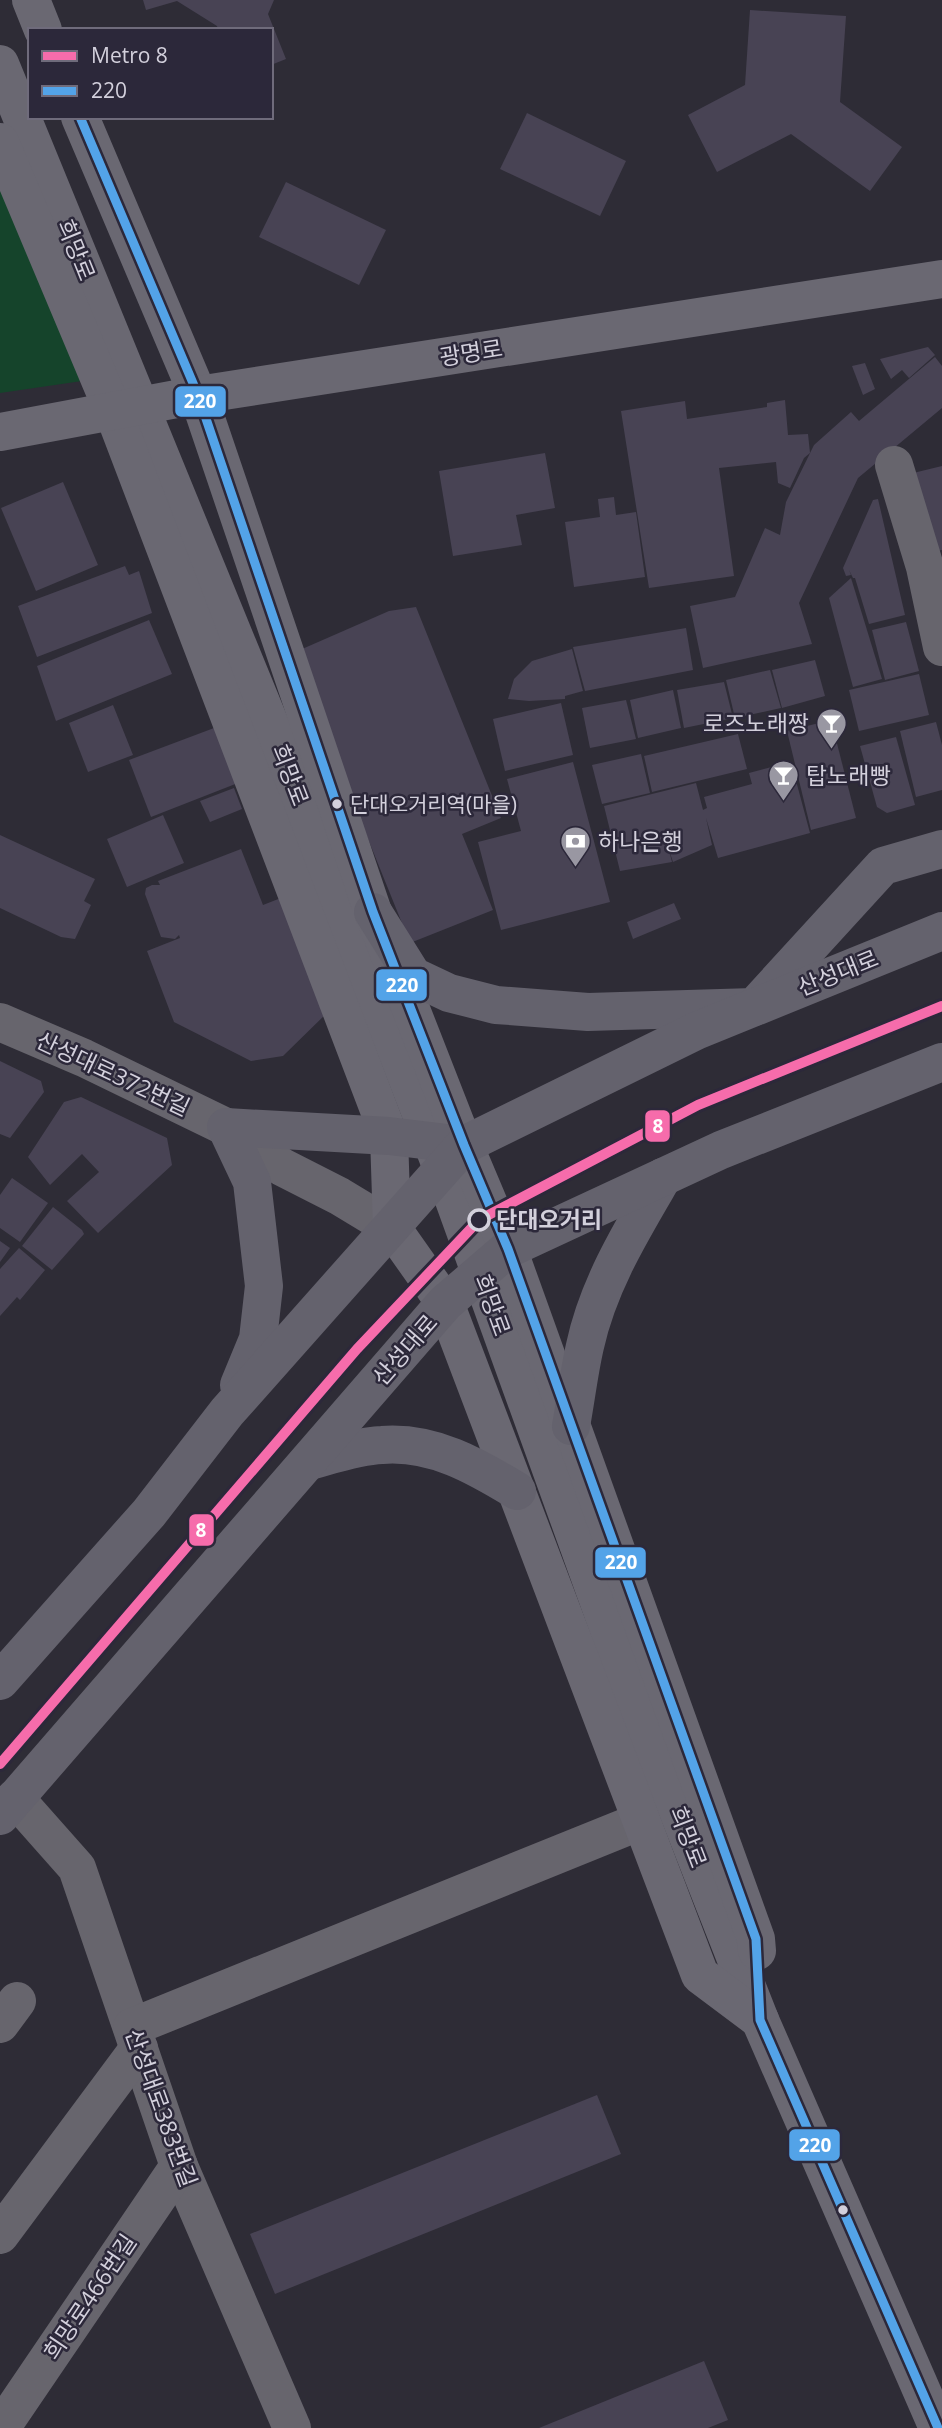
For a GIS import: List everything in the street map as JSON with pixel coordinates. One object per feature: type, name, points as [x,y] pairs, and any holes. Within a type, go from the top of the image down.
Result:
[{"type":"main road","points":[[31,0],[42,28]]},
{"type":"main road","name":"희망로","points":[[3,72],[261,703],[331,882],[450,1189],[635,1702],[760,2020],[938,2428]]},
{"type":"main road","points":[[81,119],[198,395],[373,912],[464,1145],[508,1249],[756,1939],[760,2020]]},
{"type":"main road","points":[[0,142],[113,411],[388,1136],[392,1228],[445,1303],[699,1975],[760,2020]]},
{"type":"main road","name":"광명로","points":[[0,432],[198,395],[942,279]]},
{"type":"main road","points":[[373,912],[413,976],[449,993],[496,1005],[588,1012],[754,1007],[883,866],[942,849]]},
{"type":"main road","name":"산성대로","points":[[0,1681],[149,1513],[228,1412],[464,1145],[696,1031],[942,931]]},
{"type":"main road","name":"산성대로","points":[[8,1807],[445,1303],[508,1249],[721,1150],[942,1062]]},
{"type":"main road","points":[[228,1412],[258,1339],[264,1286],[252,1182],[226,1127],[388,1136],[464,1145]]},
{"type":"main road","points":[[571,1426],[585,1345],[596,1308],[630,1232],[663,1177]]},
{"type":"main road","points":[[309,1461],[381,1444],[416,1446],[448,1454],[475,1465],[517,1492]]},
{"type":"street","points":[[894,465],[925,567],[942,647]]},
{"type":"street","name":"산성대로372번길","points":[[0,1023],[84,1058],[226,1127],[282,1167],[339,1196],[392,1228]]},
{"type":"street","name":"산성대로383번길","points":[[8,1807],[77,1868],[179,2166],[292,2428]]},
{"type":"street","points":[[0,2235],[135,2037],[641,1821]]},
{"type":"street","name":"희망로466번길","points":[[1,2428],[179,2166]]},
{"type":"green space","points":[[0,179],[89,380],[0,393]]},
{"type":"building","points":[[143,0],[274,0],[268,14],[286,59],[273,64],[273,28],[218,28],[177,1],[146,10]]},
{"type":"building","points":[[750,10],[846,16],[840,102],[902,147],[870,191],[791,134],[717,172],[688,115],[745,85]]},
{"type":"building","points":[[527,113],[626,161],[600,216],[500,169]]},
{"type":"building","points":[[286,182],[386,230],[359,285],[259,237]]},
{"type":"building","points":[[928,347],[935,355],[909,378],[902,370],[891,379],[880,359]]},
{"type":"building","points":[[935,357],[942,366],[942,408],[858,478],[799,603],[812,644],[703,668],[690,606],[735,597],[765,528],[780,535],[786,502],[814,445],[851,412],[859,421]]},
{"type":"building","points":[[865,363],[875,389],[863,395],[852,366]]},
{"type":"building","points":[[785,400],[788,435],[808,434],[810,453],[804,458],[790,488],[778,483],[776,462],[719,468],[734,576],[649,588],[621,411],[685,401],[687,419],[767,407],[767,403]]},
{"type":"building","points":[[545,453],[555,508],[516,515],[522,545],[453,556],[439,471]]},
{"type":"building","points":[[942,466],[942,550],[923,554],[905,475]]},
{"type":"building","points":[[63,482],[98,565],[36,591],[1,508]]},
{"type":"building","points":[[614,497],[616,515],[636,512],[645,577],[574,587],[565,522],[600,517],[598,499]]},
{"type":"building","points":[[878,499],[905,615],[869,624],[855,578],[849,570],[851,575],[846,576],[843,568],[873,500]]},
{"type":"building","points":[[125,566],[129,575],[139,571],[152,613],[37,657],[18,606]]},
{"type":"building","points":[[851,578],[882,679],[853,687],[829,598]]},
{"type":"building","points":[[416,607],[501,818],[462,834],[493,910],[410,943],[293,653],[389,611]]},
{"type":"building","points":[[149,620],[172,674],[56,721],[37,666]]},
{"type":"building","points":[[906,622],[919,671],[885,680],[872,630]]},
{"type":"building","points":[[686,628],[693,670],[585,691],[573,647]]},
{"type":"building","points":[[572,649],[583,691],[565,696],[565,699],[508,699],[514,679],[532,661]]},
{"type":"building","points":[[815,660],[825,696],[782,708],[772,670]]},
{"type":"building","points":[[770,670],[781,708],[735,718],[726,680]]},
{"type":"building","points":[[919,674],[929,715],[859,731],[849,690]]},
{"type":"building","points":[[724,682],[733,718],[684,728],[677,690]]},
{"type":"building","points":[[673,690],[681,728],[638,738],[630,700]]},
{"type":"building","points":[[626,700],[636,739],[590,748],[582,708]]},
{"type":"building","points":[[561,703],[573,755],[505,771],[493,719]]},
{"type":"building","points":[[113,705],[133,755],[88,772],[69,723]]},
{"type":"building","points":[[831,720],[856,818],[811,830],[787,731]]},
{"type":"building","points":[[936,722],[942,745],[942,790],[916,797],[900,731]]},
{"type":"building","points":[[222,725],[243,781],[151,817],[129,760]]},
{"type":"building","points":[[738,734],[747,769],[652,792],[644,756]]},
{"type":"building","points":[[896,737],[915,805],[887,813],[877,807],[860,746]]},
{"type":"building","points":[[641,754],[650,793],[602,804],[592,765]]},
{"type":"building","points":[[573,762],[610,902],[501,930],[478,842],[521,831],[507,779]]},
{"type":"building","points":[[791,762],[810,833],[718,858],[706,818],[712,845],[673,862],[669,850],[672,862],[620,871],[604,806],[696,783],[703,810],[707,808],[704,797],[752,784],[749,773]]},
{"type":"building","points":[[234,788],[242,809],[210,822],[200,801]]},
{"type":"building","points":[[163,815],[184,863],[127,887],[107,839]]},
{"type":"building","points":[[0,835],[95,879],[84,901],[91,905],[75,939],[61,937],[0,908]]},
{"type":"building","points":[[241,849],[263,905],[286,896],[331,1009],[283,1056],[251,1061],[174,1022],[147,951],[180,938],[179,935],[175,939],[161,937],[145,894],[146,888],[160,885],[158,881]]},
{"type":"building","points":[[674,903],[681,919],[633,939],[627,922]]},
{"type":"building","points":[[0,1061],[41,1081],[44,1092],[10,1138],[0,1134]]},
{"type":"building","points":[[81,1097],[167,1138],[172,1165],[98,1233],[67,1201],[99,1172],[82,1154],[50,1185],[28,1157],[64,1102]]},
{"type":"building","points":[[12,1178],[48,1203],[20,1242],[0,1228],[0,1195]]},
{"type":"building","points":[[53,1207],[84,1234],[52,1270],[22,1246]]},
{"type":"building","points":[[0,1241],[10,1248],[0,1262]]},
{"type":"building","points":[[19,1248],[45,1270],[20,1300],[17,1297],[0,1316],[0,1269]]},
{"type":"building","points":[[597,2095],[621,2154],[275,2294],[250,2234]]},
{"type":"building","points":[[704,2361],[728,2420],[708,2428],[539,2428]]},
{"type":"metro line","name":"8","points":[[0,1764],[357,1349],[479,1220],[698,1105],[942,1006]]},
{"type":"transit line","name":"220","points":[[81,119],[198,395],[373,912],[464,1145],[508,1249],[756,1939],[760,2020],[938,2428]]},
{"type":"place","name":"로즈노래짱","points":[[832,751]]},
{"type":"place","name":"탑노래빵","points":[[783,803]]},
{"type":"place","name":"단대오거리역(마을)","points":[[337,804]]},
{"type":"place","name":"하나은행","points":[[575,869]]},
{"type":"place","name":"단대오거리","points":[[479,1220]]}]
